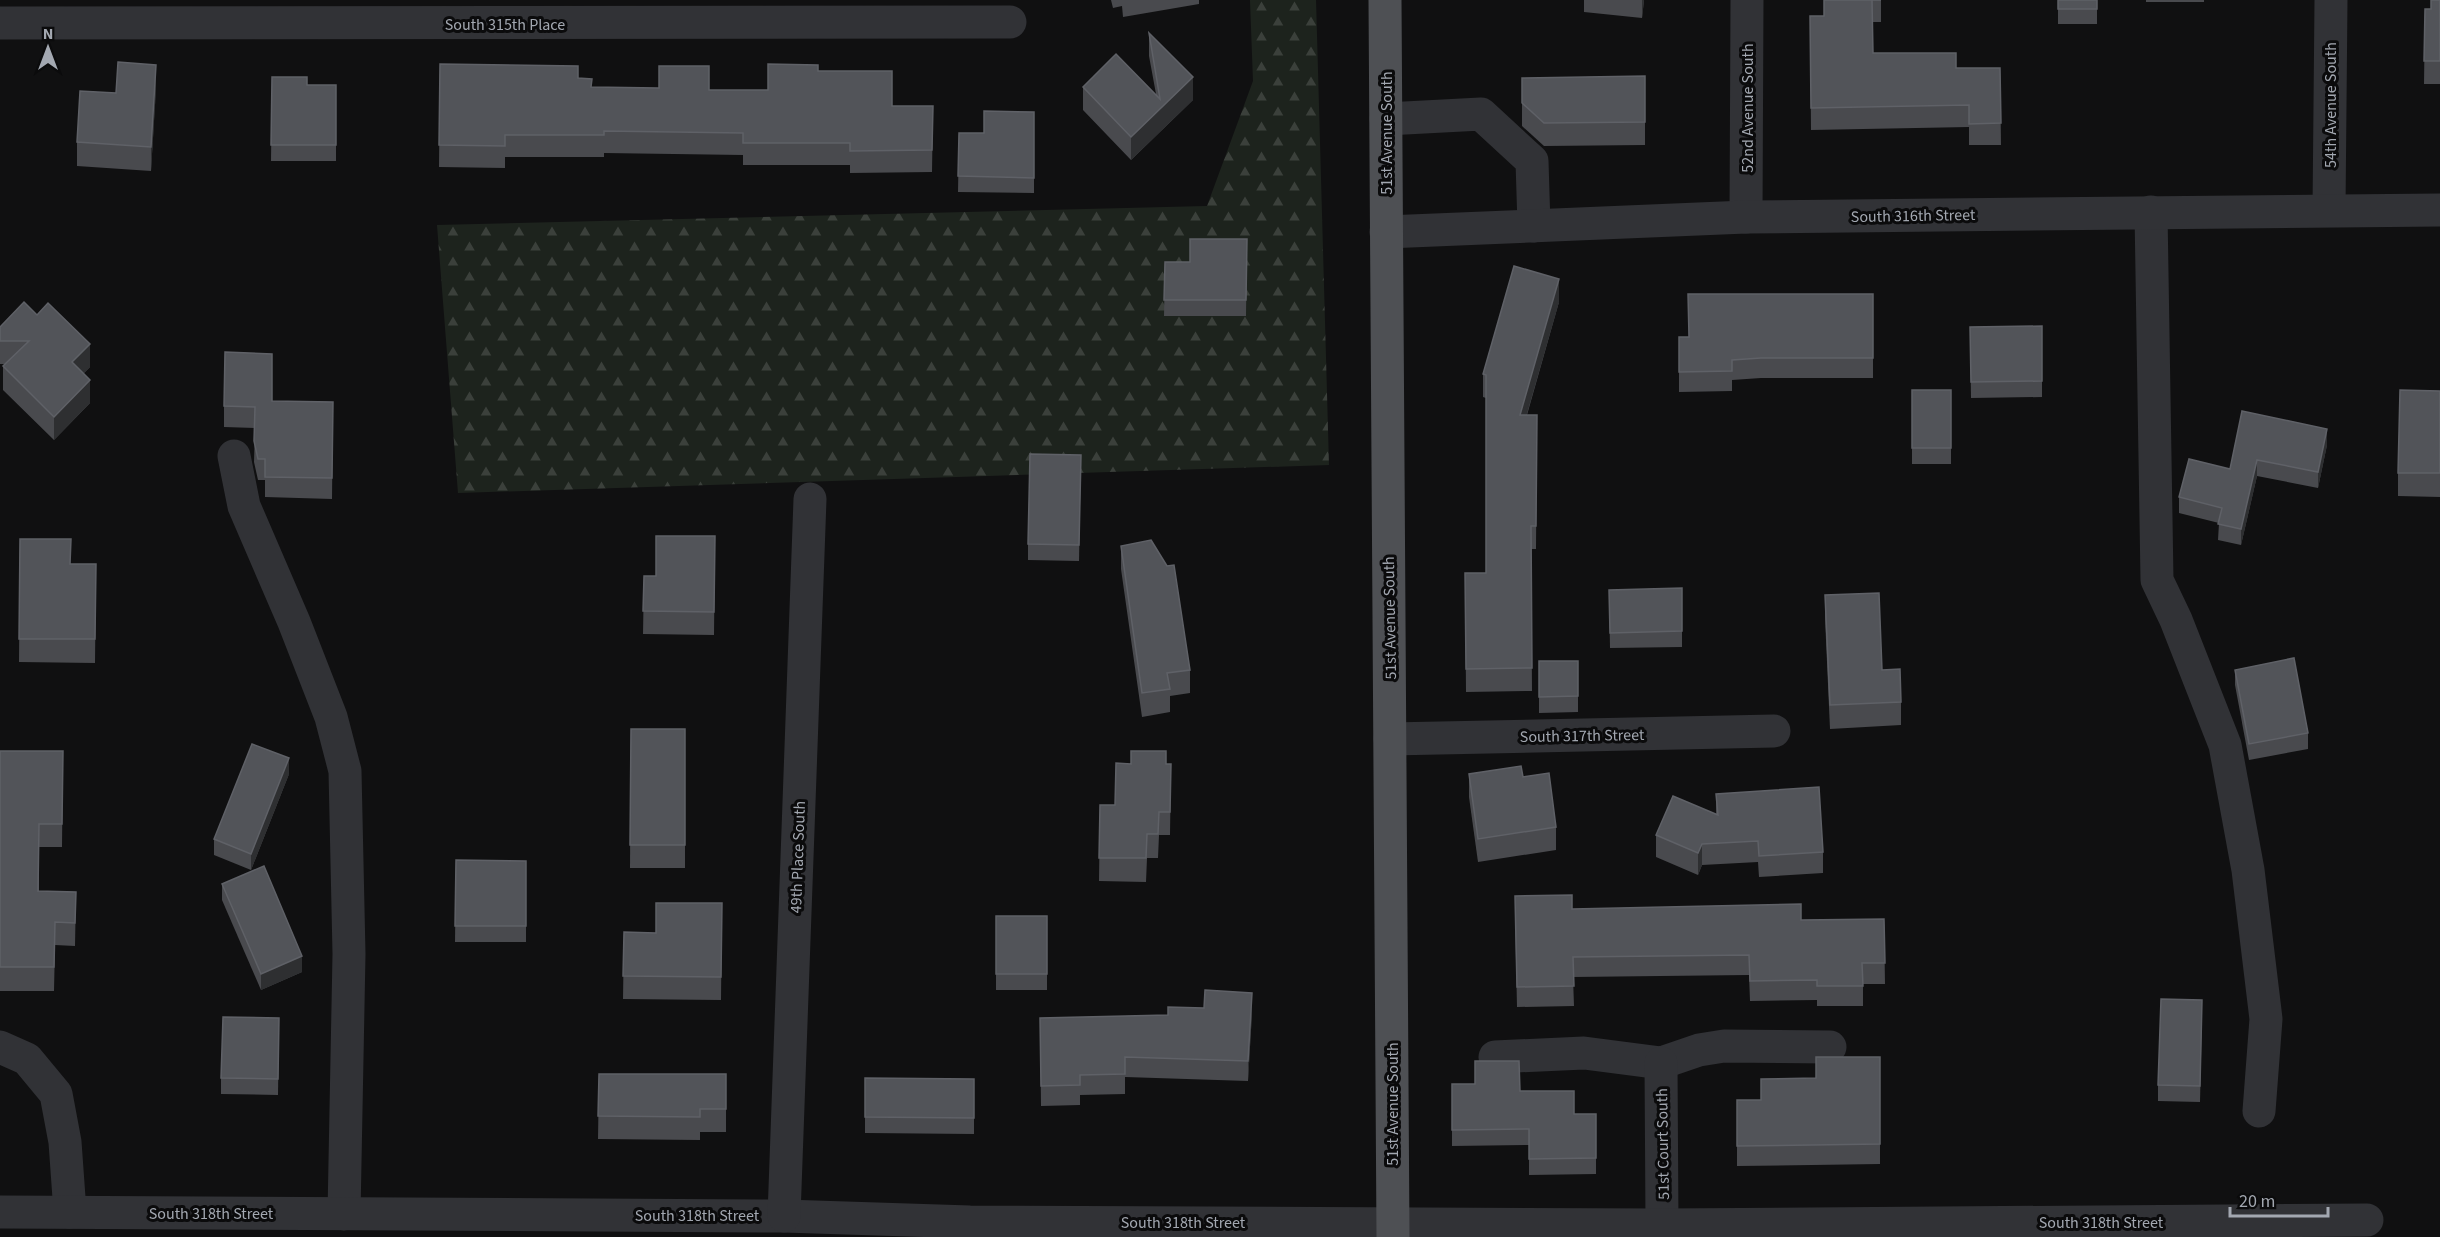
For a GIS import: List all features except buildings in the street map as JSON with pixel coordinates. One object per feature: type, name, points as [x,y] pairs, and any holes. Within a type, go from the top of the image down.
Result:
[{"type":"main road","name":"51st Avenue South","points":[[1385,0],[1393,1230]]},
{"type":"street","name":"52nd Avenue South","points":[[1746,217],[1747,0]]},
{"type":"street","name":"54th Avenue South","points":[[2330,210],[2331,0]]},
{"type":"street","name":"South 315th Place","points":[[0,23],[166,11],[607,12],[1010,22]]},
{"type":"street","points":[[1386,119],[1481,114],[1532,161],[1534,226]]},
{"type":"street","name":"South 316th Street","points":[[1386,232],[1746,217],[2440,210]]},
{"type":"street","points":[[2151,212],[2157,580],[2176,620],[2225,745],[2248,870],[2266,1019],[2259,1111]]},
{"type":"street","points":[[234,456],[244,506],[294,622],[331,717],[345,771],[349,954],[344,1214]]},
{"type":"street","name":"49th Place South","points":[[784,1216],[810,499]]},
{"type":"street","name":"South 317th Street","points":[[1390,739],[1774,731]]},
{"type":"street","points":[[1495,1057],[1584,1053],[1661,1063],[1699,1050],[1724,1046],[1830,1047]]},
{"type":"street","points":[[0,1047],[27,1059],[56,1094],[65,1142],[70,1212]]},
{"type":"street","name":"51st Court South","points":[[1661,1063],[1662,1225]]},
{"type":"street","name":"South 318th Street","points":[[0,1212],[70,1212],[189,1225],[344,1214],[784,1216],[970,1229],[1393,1230],[1662,1225],[2000,1230],[2367,1220]]},
{"type":"green space","points":[[1250,0],[1316,0],[1329,465],[458,493],[437,225],[1207,206],[1253,81]]}]
